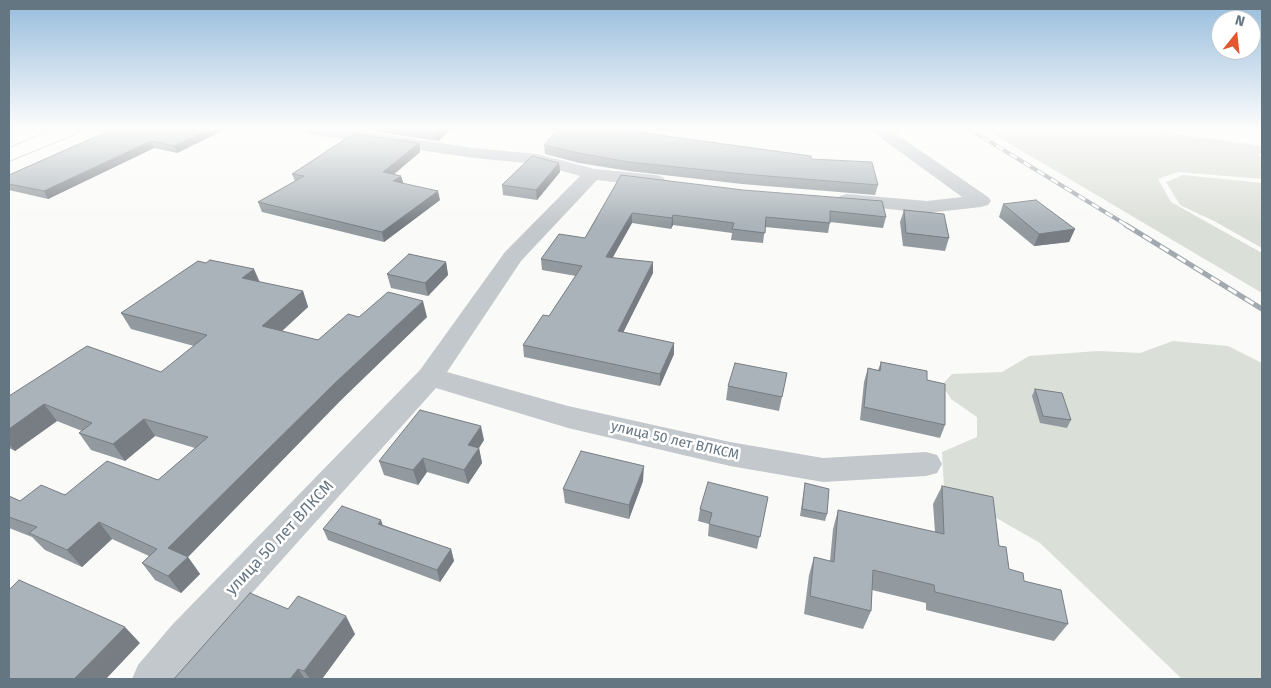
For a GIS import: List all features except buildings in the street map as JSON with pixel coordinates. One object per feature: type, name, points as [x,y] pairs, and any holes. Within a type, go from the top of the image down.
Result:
[{"type":"street","points":[[547,161],[592,174],[674,184]]},
{"type":"street","points":[[833,199],[927,207],[981,202],[923,161]]},
{"type":"street","name":"улица 50 лет ВЛКСМ","points":[[152,679],[186,638],[430,377],[513,257],[592,174]]},
{"type":"street","name":"улица 50 лет ВЛКСМ","points":[[430,377],[568,417],[730,454],[823,470],[926,464]]},
{"type":"shaded area","points":[[1039,161],[1262,161],[1262,179],[1178,172],[1158,179],[1171,202],[1262,253],[1262,293]]},
{"type":"shaded area","points":[[1183,175],[1262,183],[1262,248],[1214,221],[1180,205],[1166,182]]},
{"type":"shaded area","points":[[1173,341],[1228,346],[1262,363],[1262,679],[1182,679],[1040,543],[944,488],[942,452],[977,437],[977,417],[951,399],[942,385],[952,374],[1002,372],[1029,356],[1098,351],[1140,353]]},
{"type":"railway","points":[[1022,161],[1128,226]]},
{"type":"railway","points":[[1126,225],[1262,309]]}]
